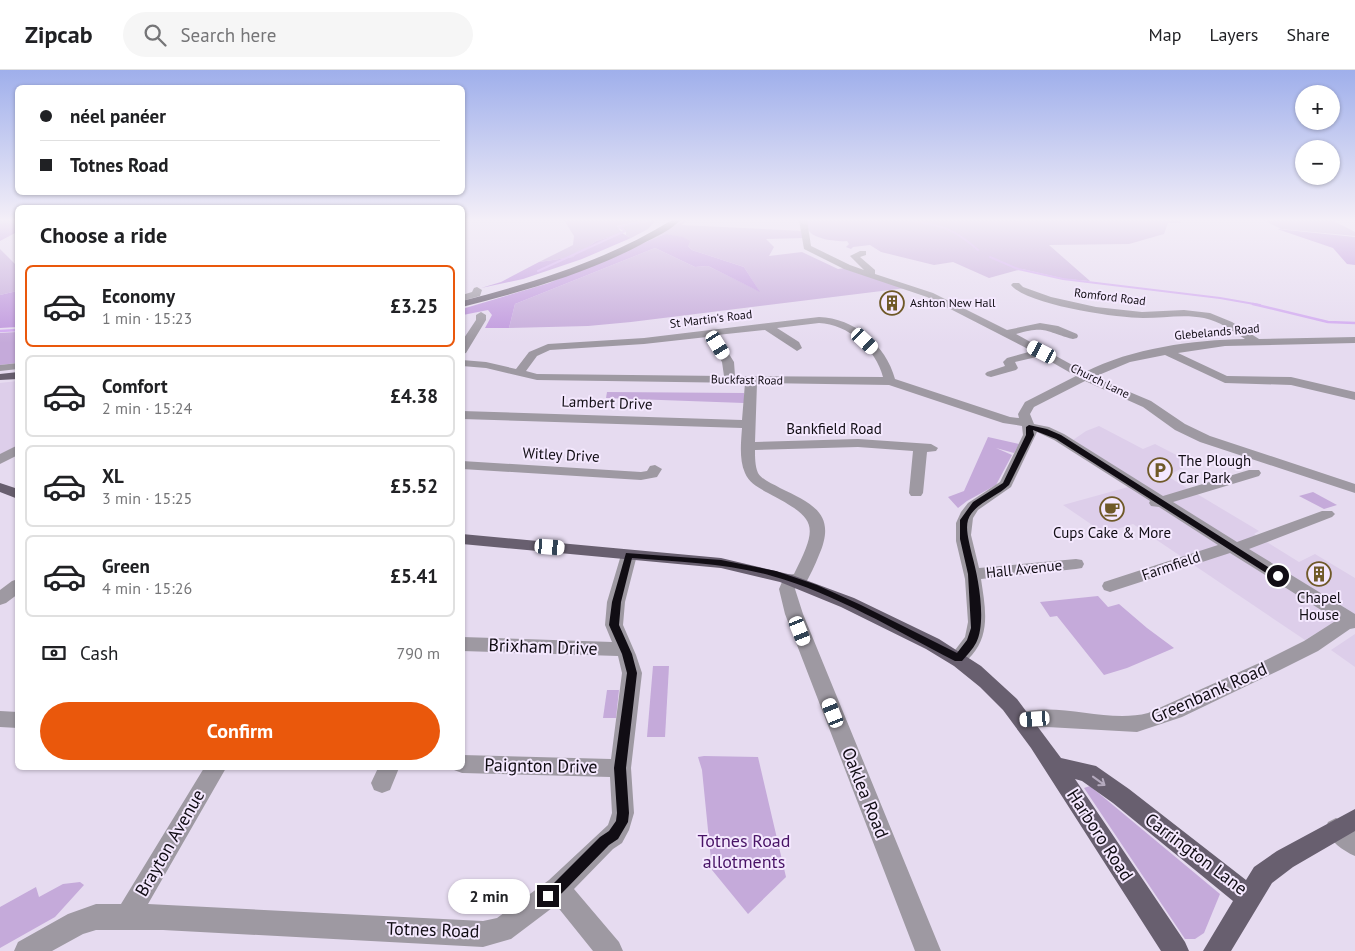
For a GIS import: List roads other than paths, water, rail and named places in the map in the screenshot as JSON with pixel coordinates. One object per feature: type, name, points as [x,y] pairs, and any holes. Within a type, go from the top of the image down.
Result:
[{"type":"main road","points":[[465,303],[538,283],[597,261]]},
{"type":"main road","points":[[0,377],[15,375]]},
{"type":"main road","points":[[0,487],[15,494]]},
{"type":"main road","points":[[465,540],[721,563],[748,567],[795,580],[857,607],[958,658],[998,692],[1023,720]]},
{"type":"main road","name":"Harboro Road","points":[[1023,720],[1176,951]]},
{"type":"main road","name":"Carrington Lane","points":[[1054,765],[1088,773],[1121,796],[1249,898],[1263,875],[1285,859],[1346,824]]},
{"type":"main road","points":[[1216,951],[1249,898]]},
{"type":"street","name":"Church Lane","points":[[833,261],[922,292],[1086,376],[1147,404],[1180,428],[1205,439],[1355,489]]},
{"type":"street","points":[[860,261],[872,272],[867,273]]},
{"type":"street","name":"Romford Road","points":[[1016,285],[1020,289],[1048,300],[1121,313],[1146,315],[1185,312],[1205,315],[1229,324],[1256,342]]},
{"type":"street","points":[[465,297],[477,294],[477,290]]},
{"type":"street","points":[[465,346],[476,329],[478,316]]},
{"type":"street","name":"St Martin's Road","points":[[518,374],[533,354],[548,347],[644,341],[819,320],[844,325],[853,331],[881,357],[887,368],[890,381]]},
{"type":"street","points":[[1006,334],[1043,325],[1054,327],[1072,336]]},
{"type":"street","points":[[767,326],[795,344],[796,348]]},
{"type":"street","points":[[710,333],[728,362],[730,380]]},
{"type":"street","name":"Glebelands Road","points":[[958,658],[975,635],[973,574],[964,539],[964,520],[976,504],[1000,490],[1006,484],[1030,435],[1024,414],[1029,405],[1086,376],[1126,359],[1166,350],[1208,344],[1352,342]]},
{"type":"street","points":[[1166,350],[1225,379],[1291,381],[1355,396]]},
{"type":"street","points":[[991,374],[1012,368],[1009,362],[1011,360],[1042,352]]},
{"type":"street","name":"Buckfast Road","points":[[465,362],[486,365],[537,377],[890,381],[1044,430],[1059,437],[1154,503],[1232,547],[1327,607],[1355,622]]},
{"type":"street","points":[[0,368],[15,366]]},
{"type":"street","points":[[749,380],[751,383],[748,461],[752,474],[766,486],[797,501],[811,511],[819,522],[819,533],[815,546],[795,580]]},
{"type":"street","name":"Lambert Drive","points":[[465,415],[750,424]]},
{"type":"street","name":"Bankfield Road","points":[[749,446],[858,442],[925,448],[917,474],[916,493]]},
{"type":"street","points":[[0,460],[15,451]]},
{"type":"street","name":"Witley Drive","points":[[465,466],[641,476],[652,474],[655,469]]},
{"type":"street","points":[[1154,503],[1254,473]]},
{"type":"street","name":"Farmfield","points":[[1110,586],[1225,548],[1240,547],[1327,514]]},
{"type":"street","name":"Totnes Road","points":[[27,951],[77,923],[96,917],[163,918],[483,934],[502,930],[558,888],[618,830],[623,813],[620,768],[632,673],[614,625],[616,602],[629,555]]},
{"type":"street","name":"Hall Avenue","points":[[973,574],[1076,564]]},
{"type":"street","name":"Oaklea Road","points":[[795,580],[787,589],[794,614],[928,951]]},
{"type":"street","points":[[0,600],[15,588]]},
{"type":"street","name":"Greenbank Road","points":[[1023,720],[1047,718],[1114,724],[1136,724],[1151,720],[1175,711],[1273,665],[1311,646],[1346,623],[1355,622]]},
{"type":"street","name":"Brixham Drive","points":[[465,644],[624,650]]},
{"type":"street","points":[[0,719],[15,720]]},
{"type":"street","name":"Paignton Drive","points":[[465,764],[620,768]]},
{"type":"street","name":"Brayton Avenue","points":[[127,918],[158,862],[214,770]]},
{"type":"street","points":[[1346,824],[1355,845]]},
{"type":"street","points":[[558,888],[610,951]]},
{"type":"waterway","points":[[538,271],[560,261]]},
{"type":"waterway","points":[[1000,261],[1018,269],[1063,279],[1220,298],[1260,305]]},
{"type":"waterway","points":[[1253,304],[1328,322],[1355,323]]},
{"type":"waterway","points":[[0,331],[15,330]]},
{"type":"place","name":"Ashton New Hall","points":[[892,303]]},
{"type":"place","name":"The Plough Car Park","points":[[1160,470]]},
{"type":"place","name":"Cups Cake & More","points":[[1112,509]]},
{"type":"place","name":"Chapel House","points":[[1319,574]]},
{"type":"park label","name":"Totnes Road allotments","points":[[744,851]]}]
